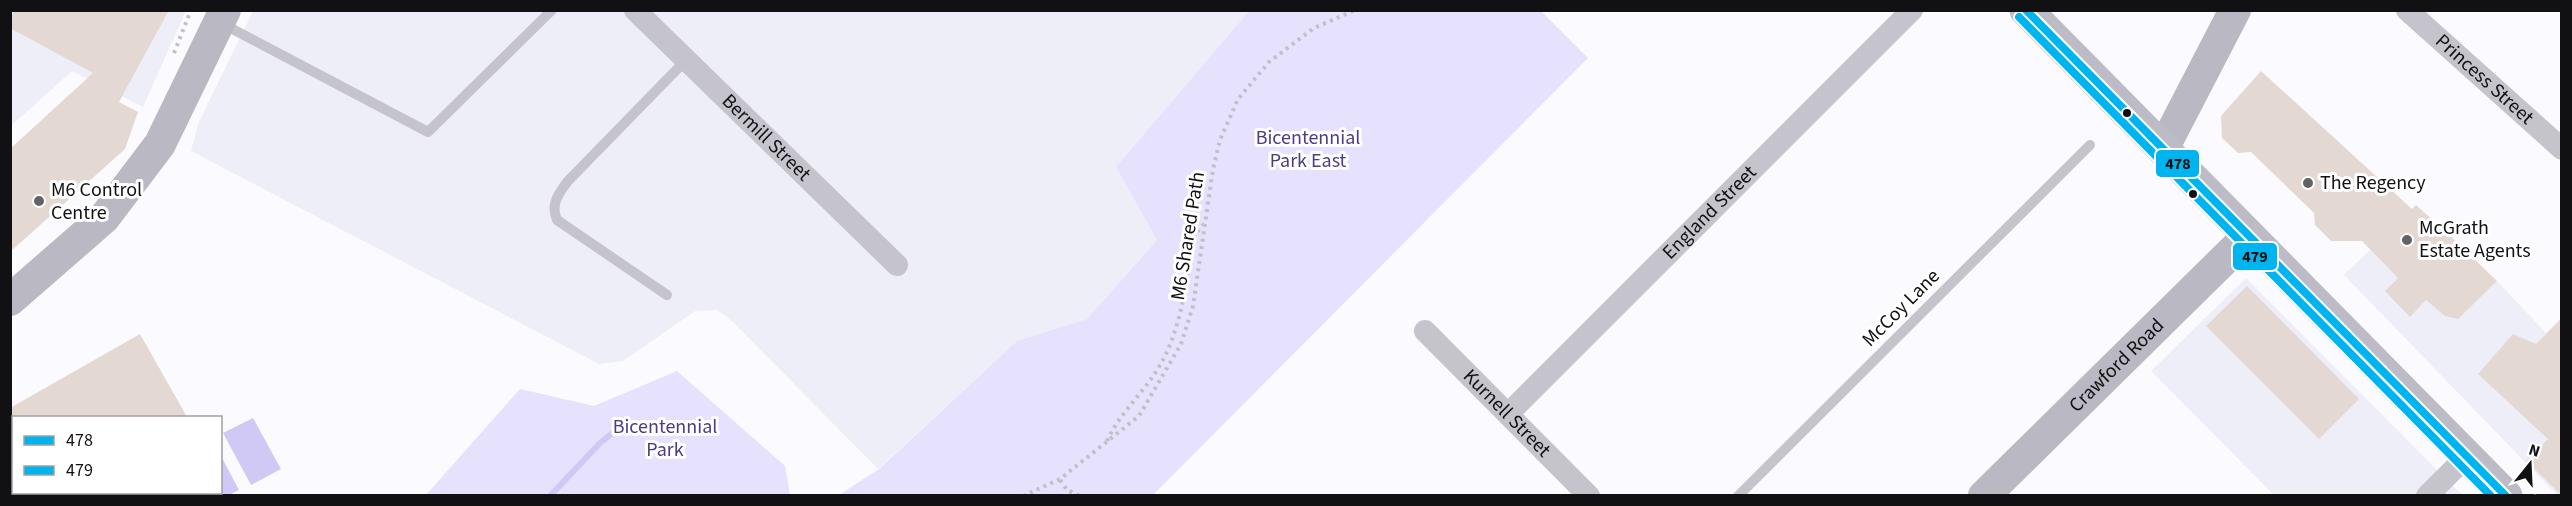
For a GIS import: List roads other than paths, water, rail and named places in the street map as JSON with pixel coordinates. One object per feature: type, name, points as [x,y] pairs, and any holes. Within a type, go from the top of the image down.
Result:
[{"type":"main road","points":[[2026,10],[2506,495]]},
{"type":"street","name":"Bermill Street","points":[[635,10],[897,265]]},
{"type":"street","name":"England Street","points":[[1508,414],[1912,10]]},
{"type":"street","points":[[2163,149],[2235,10]]},
{"type":"street","name":"Princess Street","points":[[2407,10],[2562,149]]},
{"type":"street","points":[[10,300],[104,218],[160,144],[212,14]]},
{"type":"street","name":"Crawford Road","points":[[1984,495],[2248,236]]},
{"type":"street","name":"Kurnell Street","points":[[1425,331],[1589,495]]},
{"type":"street","points":[[2427,495],[2467,456]]},
{"type":"lane","points":[[212,14],[428,132],[552,10]]},
{"type":"lane","points":[[667,295],[557,220],[554,212],[555,203],[568,181],[686,60]]},
{"type":"lane","name":"McCoy Lane","points":[[1738,495],[2090,145]]},
{"type":"waterway","points":[[550,496],[600,443],[624,424]]},
{"type":"place","name":"The Regency","points":[[2308,183]]},
{"type":"place","name":"M6 Control Centre","points":[[39,201]]},
{"type":"place","name":"McGrath Estate Agents","points":[[2407,240]]},
{"type":"park label","name":"Bicentennial Park East","points":[[1308,150]]},
{"type":"park label","name":"Bicentennial Park","points":[[665,438]]}]
